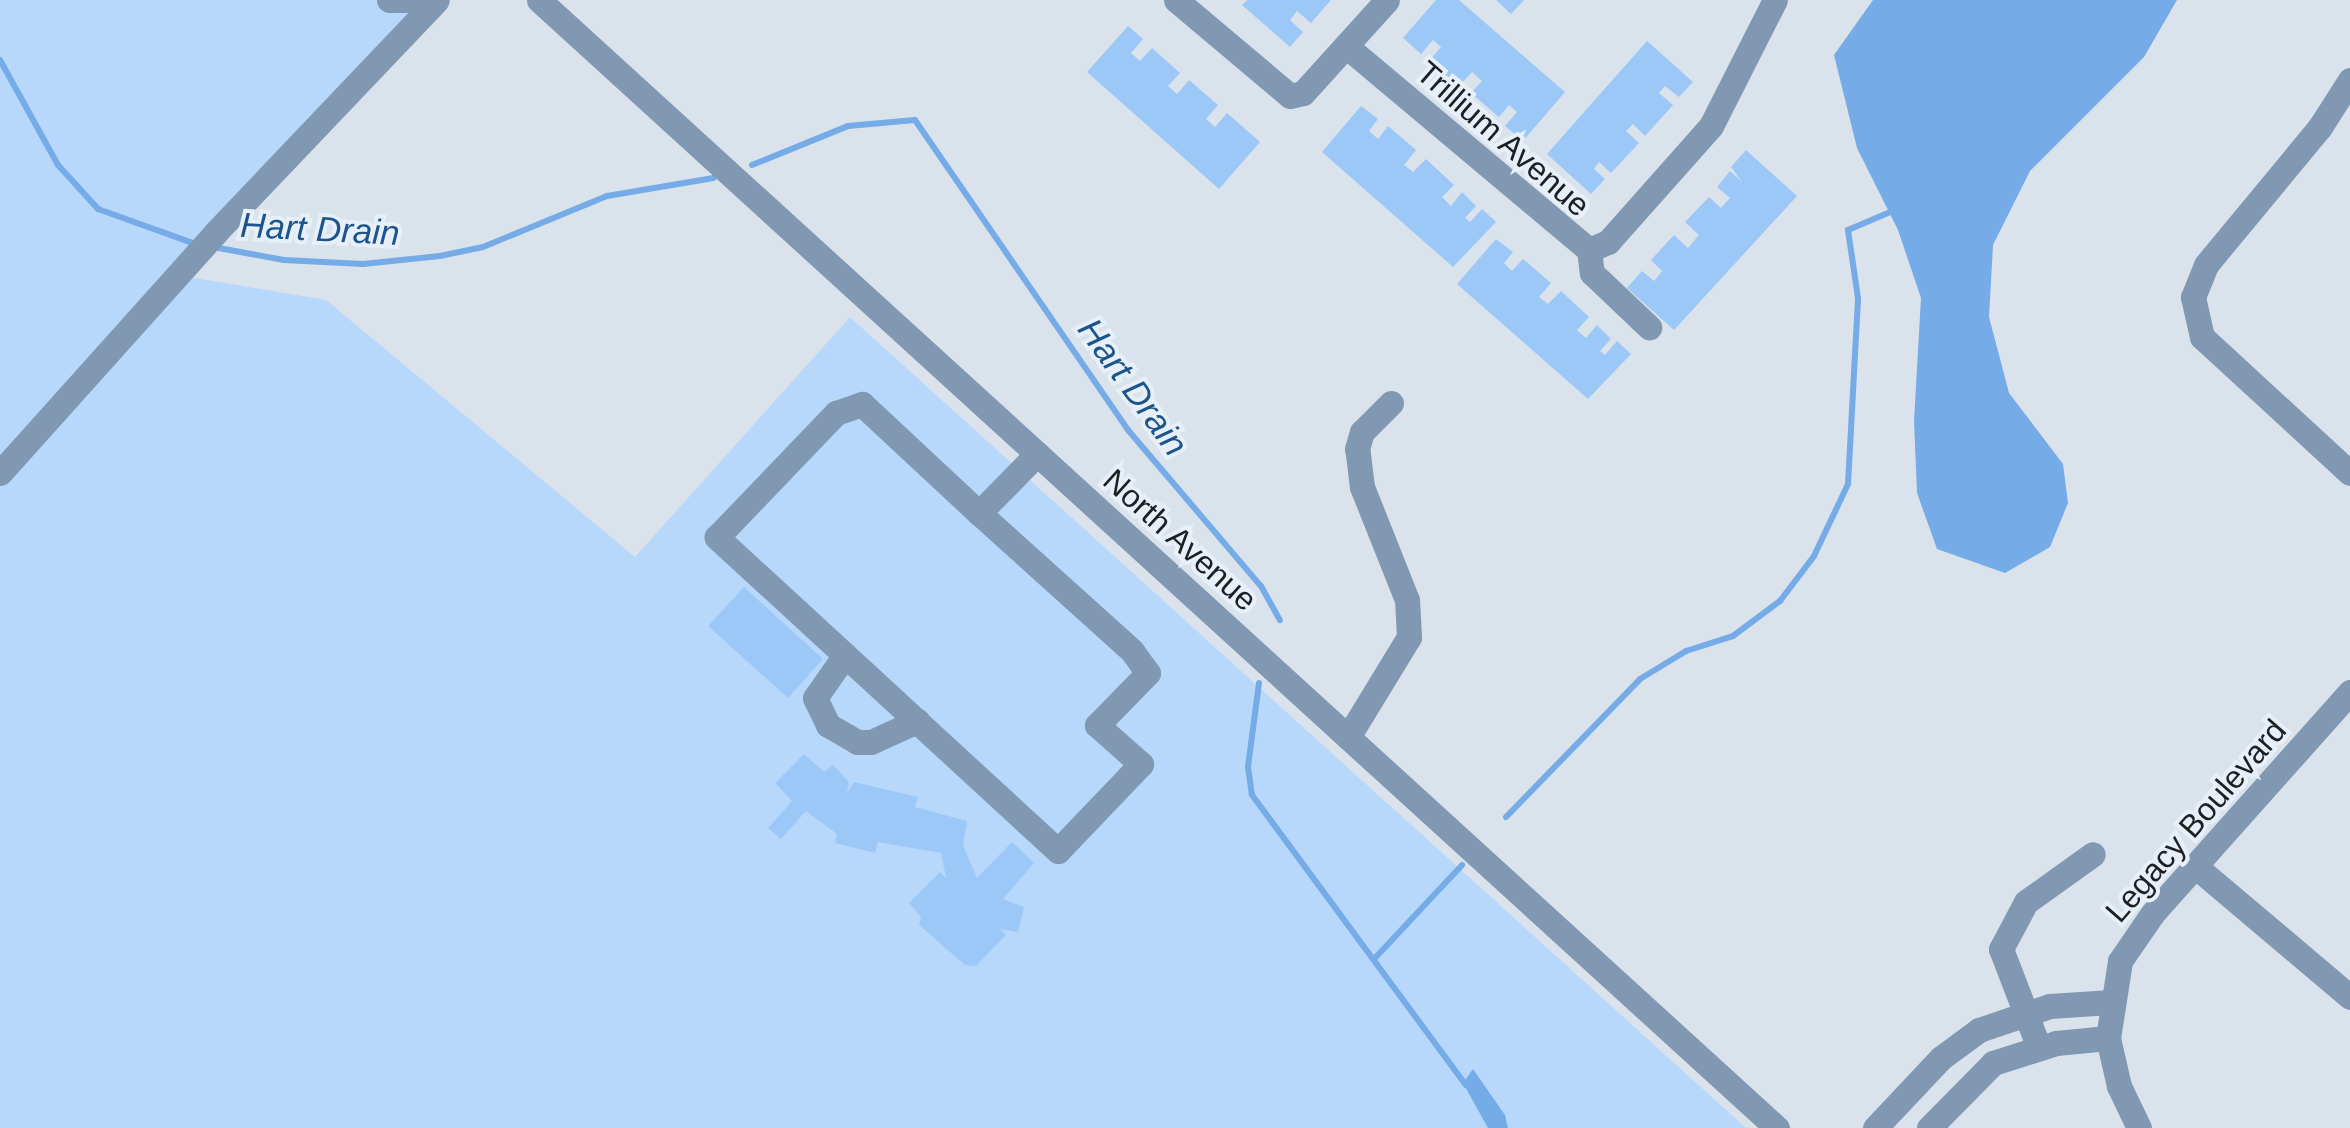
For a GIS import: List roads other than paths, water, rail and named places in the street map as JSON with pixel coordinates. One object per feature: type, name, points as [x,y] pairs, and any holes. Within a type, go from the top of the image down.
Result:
[{"type":"street","points":[[389,0],[409,0]]},
{"type":"street","points":[[0,474],[193,256],[437,0]]},
{"type":"street","name":"North Avenue","points":[[538,0],[1777,1128]]},
{"type":"street","points":[[1176,0],[1277,90],[1303,93],[1386,0]]},
{"type":"street","points":[[1589,250],[1608,242],[1711,126],[1775,0]]},
{"type":"street","name":"Trillium Avenue","points":[[1346,46],[1589,250],[1592,274],[1649,328]]},
{"type":"street","points":[[2346,463],[2202,337],[2194,297],[2206,265],[2320,128],[2350,80]]},
{"type":"street","points":[[862,404],[979,513],[1132,651],[1148,673],[1097,725],[1141,764],[1058,851],[717,537],[836,413],[862,404]]},
{"type":"street","points":[[1348,737],[1409,637],[1407,600],[1362,486],[1357,449],[1362,432],[1392,404]]},
{"type":"street","points":[[979,513],[1037,454]]},
{"type":"street","points":[[845,655],[815,698],[828,725],[857,742],[871,742],[917,721]]},
{"type":"street","name":"Legacy Boulevard","points":[[2139,1128],[2119,1086],[2108,1038],[2110,1002],[2120,961],[2196,866],[2350,692]]},
{"type":"street","points":[[2039,1048],[2001,949],[2026,902],[2093,854]]},
{"type":"street","points":[[2196,866],[2350,997]]},
{"type":"street","points":[[1875,1128],[1932,1068],[1979,1030],[2024,1013],[2110,1002]]},
{"type":"street","points":[[1979,1030],[1998,1062]]},
{"type":"street","points":[[1929,1128],[1959,1095],[1998,1062],[2039,1048],[2108,1038]]},
{"type":"street","points":[[1932,1068],[1959,1095]]},
{"type":"water","points":[[1873,0],[2177,0],[2144,57],[2030,171],[1993,245],[1989,317],[2009,393],[2063,464],[2068,503],[2050,547],[2005,573],[1937,549],[1917,493],[1914,421],[1921,298],[1898,230],[1857,148],[1834,55]]},
{"type":"water","points":[[1473,1069],[1505,1115],[1508,1128],[1488,1128],[1463,1083]]},
{"type":"waterway","name":"Hart Drain","points":[[0,60],[58,165],[98,209],[196,244]]},
{"type":"waterway","name":"Hart Drain","points":[[752,165],[848,126],[915,120],[1128,430],[1261,586],[1280,620]]},
{"type":"waterway","name":"Hart Drain","points":[[213,247],[284,260],[363,264],[440,256],[483,247],[607,196],[713,178]]},
{"type":"waterway","points":[[1506,817],[1640,679],[1686,651],[1733,636],[1780,601],[1814,556],[1848,484],[1858,298],[1848,230],[1895,210]]},
{"type":"waterway","name":"Hart Drain","points":[[1259,683],[1248,767],[1252,795],[1466,1085]]},
{"type":"waterway","points":[[1376,957],[1462,865]]}]
